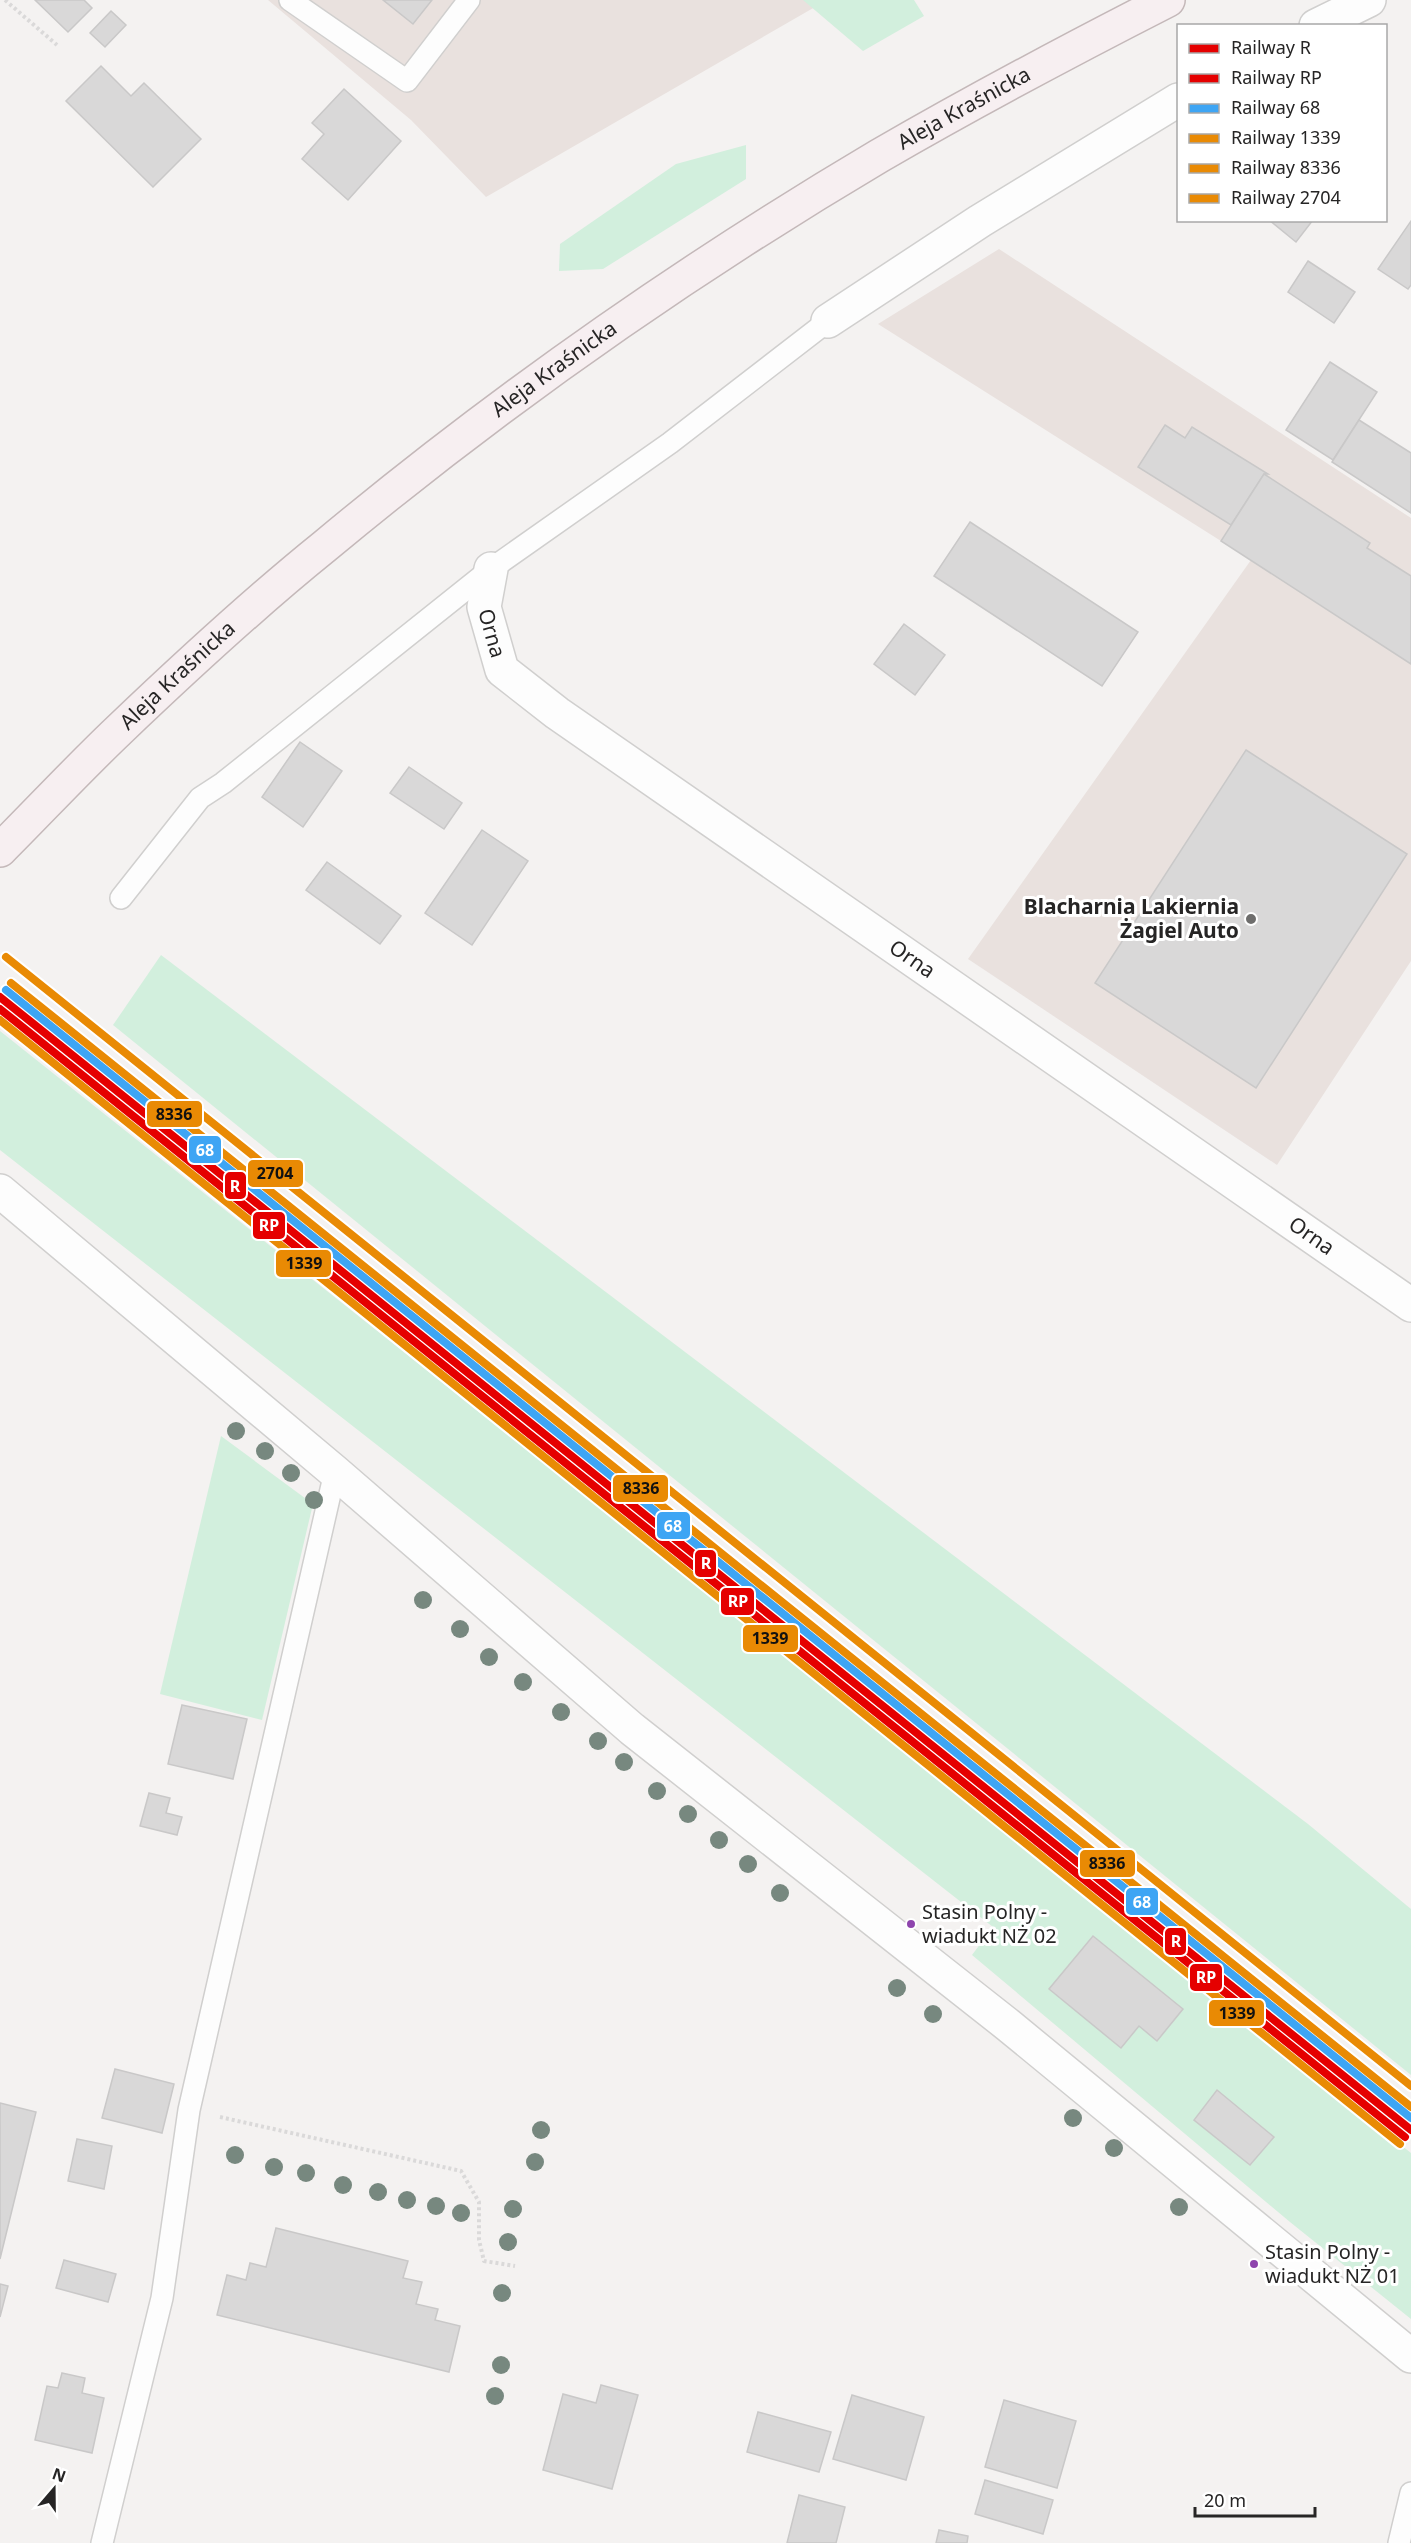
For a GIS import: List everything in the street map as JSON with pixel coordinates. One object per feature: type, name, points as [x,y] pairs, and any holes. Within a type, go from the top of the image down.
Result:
[{"type":"main road","name":"Aleja Kraśnicka","points":[[7,843],[119,730],[217,639],[323,547],[442,451],[652,301],[830,186],[1034,69],[1168,0]]},
{"type":"street","points":[[1320,24],[1369,0]]},
{"type":"street","points":[[828,321],[980,221],[1177,101]]},
{"type":"street","name":"Orna","points":[[491,569],[484,607],[502,670],[557,713],[1411,1305]]},
{"type":"street","points":[[0,1192],[335,1472],[632,1729],[1008,2025],[1411,2356]]},
{"type":"lane","points":[[290,0],[407,81],[470,0]]},
{"type":"lane","points":[[121,898],[200,798],[223,783],[491,569],[670,443],[828,321]]},
{"type":"lane","points":[[102,2543],[162,2298],[189,2110],[335,1472]]},
{"type":"lane","points":[[1399,2543],[1411,2493]]},
{"type":"path","points":[[5,0],[57,45]]},
{"type":"path","points":[[189,2110],[460,2171],[479,2202],[479,2240],[484,2261],[515,2266]]},
{"type":"shaded area","points":[[268,0],[807,0],[815,7],[486,197],[411,120]]},
{"type":"shaded area","points":[[999,249],[1411,518],[1411,961],[1277,1165],[968,959],[1251,560],[878,324]]},
{"type":"green space","points":[[803,0],[914,0],[924,16],[863,51]]},
{"type":"green space","points":[[746,145],[746,179],[603,269],[559,271],[560,244],[676,164]]},
{"type":"green space","points":[[161,955],[1308,1824],[1411,1909],[1411,2075],[113,1025]]},
{"type":"green space","points":[[0,1031],[1411,2153],[1411,2319],[1290,2222],[972,1955],[993,1927],[0,1150]]},
{"type":"green space","points":[[221,1436],[313,1504],[262,1720],[160,1694]]},
{"type":"building","points":[[35,0],[84,0],[92,8],[68,32]]},
{"type":"building","points":[[383,0],[432,0],[413,24]]},
{"type":"building","points":[[111,11],[126,25],[105,47],[90,33]]},
{"type":"building","points":[[101,66],[131,96],[144,83],[201,139],[153,187],[66,101]]},
{"type":"building","points":[[344,89],[401,141],[348,200],[302,159],[324,134],[312,123]]},
{"type":"building","points":[[1411,221],[1411,285],[1408,289],[1378,269]]},
{"type":"building","points":[[1271,222],[1311,222],[1296,242]]},
{"type":"building","points":[[1308,261],[1355,292],[1334,323],[1288,292]]},
{"type":"building","points":[[1330,362],[1377,392],[1333,460],[1286,430]]},
{"type":"building","points":[[1359,420],[1411,453],[1411,513],[1332,462]]},
{"type":"building","points":[[1165,425],[1185,438],[1192,427],[1268,474],[1264,474],[1231,525],[1138,467]]},
{"type":"building","points":[[1264,474],[1370,543],[1367,548],[1411,576],[1411,664],[1221,541]]},
{"type":"building","points":[[970,522],[1138,632],[1102,686],[934,576]]},
{"type":"building","points":[[904,624],[945,655],[915,695],[874,664]]},
{"type":"building","points":[[300,742],[342,771],[303,827],[262,797]]},
{"type":"building","name":"Blacharnia Lakiernia Żagiel Auto","points":[[1246,750],[1407,854],[1256,1088],[1095,983]]},
{"type":"building","points":[[409,767],[462,803],[444,829],[390,793]]},
{"type":"building","points":[[482,830],[528,861],[472,945],[425,913]]},
{"type":"building","points":[[327,862],[401,916],[380,944],[306,890]]},
{"type":"building","points":[[182,1705],[247,1719],[233,1779],[168,1764]]},
{"type":"building","points":[[149,1793],[170,1798],[166,1813],[182,1817],[177,1835],[140,1826]]},
{"type":"building","points":[[1093,1936],[1183,2009],[1157,2041],[1139,2026],[1121,2048],[1049,1989]]},
{"type":"building","points":[[115,2069],[174,2084],[162,2133],[102,2118]]},
{"type":"building","points":[[1217,2090],[1274,2137],[1250,2165],[1194,2120]]},
{"type":"building","points":[[0,2103],[36,2112],[0,2259]]},
{"type":"building","points":[[77,2139],[112,2146],[104,2189],[68,2181]]},
{"type":"building","points":[[276,2228],[408,2261],[403,2278],[422,2282],[416,2304],[438,2309],[435,2320],[460,2326],[449,2372],[217,2315],[227,2275],[246,2280],[250,2263],[266,2267]]},
{"type":"building","points":[[64,2260],[116,2274],[108,2302],[56,2288]]},
{"type":"building","points":[[0,2284],[8,2286],[0,2317]]},
{"type":"building","points":[[62,2373],[85,2378],[82,2393],[104,2398],[92,2453],[35,2440],[47,2386],[58,2388]]},
{"type":"building","points":[[601,2385],[638,2395],[612,2489],[543,2470],[563,2394],[596,2403]]},
{"type":"building","points":[[852,2395],[924,2417],[906,2480],[833,2459]]},
{"type":"building","points":[[1004,2400],[1076,2421],[1057,2488],[985,2467]]},
{"type":"building","points":[[758,2412],[831,2432],[819,2472],[747,2452]]},
{"type":"building","points":[[985,2480],[1053,2500],[1043,2534],[975,2514]]},
{"type":"building","points":[[799,2495],[845,2507],[836,2543],[787,2543]]},
{"type":"building","points":[[939,2530],[968,2536],[967,2543],[936,2543]]},
{"type":"rail line","name":"2704","points":[[6,957],[1411,2086]]},
{"type":"rail line","name":"8336","points":[[11,983],[1411,2107]]},
{"type":"rail line","name":"68","points":[[6,990],[1411,2118]]},
{"type":"rail line","name":"R","points":[[0,997],[1411,2130]]},
{"type":"rail line","name":"RP","points":[[0,1009],[1405,2137]]},
{"type":"rail line","name":"1339","points":[[0,1020],[1400,2144]]},
{"type":"place","name":"Blacharnia Lakiernia Żagiel Auto","points":[[1251,919]]},
{"type":"place","name":"Stasin Polny - wiadukt NŻ 02","points":[[911,1924]]},
{"type":"place","name":"Stasin Polny - wiadukt NŻ 01","points":[[1254,2264]]}]
